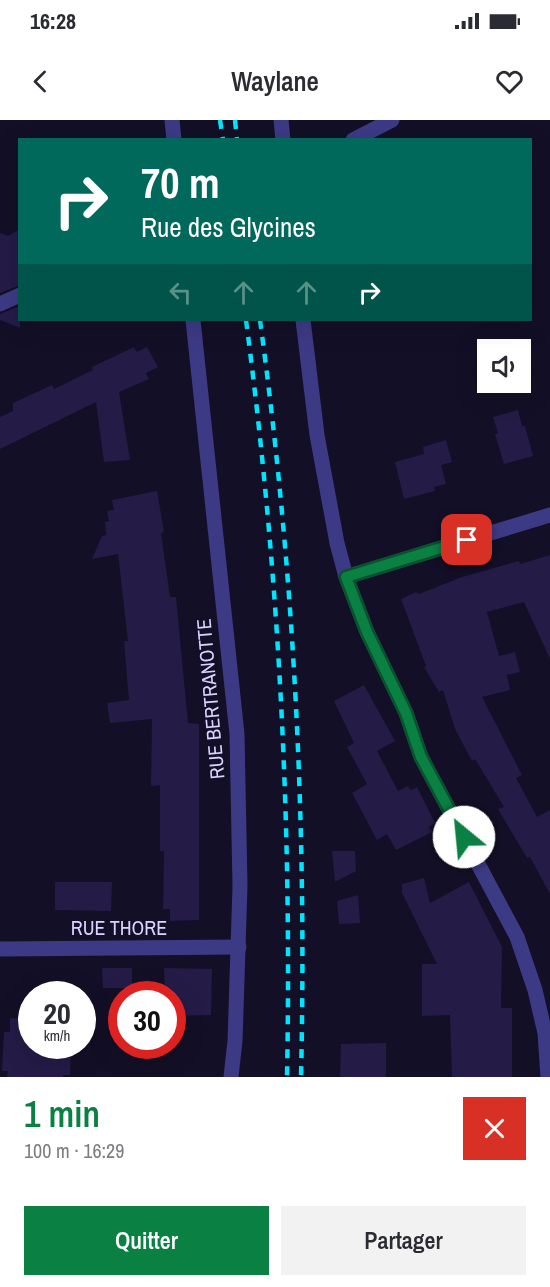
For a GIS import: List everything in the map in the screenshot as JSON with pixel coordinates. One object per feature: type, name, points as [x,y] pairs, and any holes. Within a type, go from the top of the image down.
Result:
[{"type":"street","points":[[172,120],[174,138]]},
{"type":"street","points":[[281,120],[283,138]]},
{"type":"street","points":[[357,138],[392,120]]},
{"type":"street","points":[[0,304],[18,296]]},
{"type":"street","name":"RUE BERTRANOTTE","points":[[193,321],[237,734],[239,947],[231,1077]]},
{"type":"street","points":[[303,321],[317,435],[336,543],[346,577],[371,641],[406,713],[421,757],[517,937],[535,990],[545,1033],[548,1077]]},
{"type":"street","points":[[346,577],[550,515]]},
{"type":"street","name":"RUE THORE","points":[[0,949],[239,947]]},
{"type":"building","points":[[18,230],[18,286],[0,293],[0,233],[8,236]]},
{"type":"building","points":[[18,307],[20,328],[0,320],[0,314]]},
{"type":"building","points":[[134,347],[137,352],[147,347],[158,367],[146,373],[149,379],[119,392],[130,460],[104,462],[96,402],[0,449],[0,417],[13,411],[13,403],[52,385],[54,389],[93,370],[92,367]]},
{"type":"building","points":[[518,410],[533,456],[504,464],[495,434],[498,433],[493,417]]},
{"type":"building","points":[[446,440],[452,462],[441,465],[446,484],[434,487],[435,491],[404,499],[395,462],[424,454],[423,447]]},
{"type":"building","points":[[157,491],[164,532],[161,533],[170,597],[176,597],[188,723],[199,724],[199,920],[170,921],[170,909],[163,909],[164,851],[160,851],[160,785],[151,786],[152,719],[110,723],[107,703],[129,700],[124,641],[128,641],[118,554],[92,559],[102,536],[106,535],[105,522],[109,521],[107,511],[114,510],[112,500]]},
{"type":"building","points":[[550,555],[550,659],[524,602],[487,612],[499,656],[515,652],[520,672],[507,675],[510,690],[482,697],[522,775],[516,778],[537,817],[550,810],[550,894],[530,857],[527,858],[498,809],[504,807],[475,759],[472,761],[455,729],[443,690],[439,692],[424,667],[426,666],[401,599],[462,577]]},
{"type":"building","points":[[364,685],[395,741],[377,751],[398,791],[408,786],[411,790],[417,787],[435,823],[429,827],[432,832],[396,850],[387,834],[377,840],[352,793],[367,784],[347,747],[354,743],[334,701]]},
{"type":"building","points":[[332,851],[355,851],[356,871],[335,882]]},
{"type":"building","points":[[424,878],[430,903],[469,882],[502,947],[501,1008],[512,1008],[512,1077],[452,1077],[450,1015],[422,1016],[422,964],[437,964],[402,893],[402,884]]},
{"type":"building","points":[[55,882],[112,882],[111,911],[55,910]]},
{"type":"building","points":[[358,895],[360,923],[339,924],[337,901]]},
{"type":"building","points":[[102,968],[132,968],[132,981],[108,981],[108,988],[103,988]]},
{"type":"building","points":[[164,968],[212,969],[211,1015],[186,1016],[186,981],[164,981]]},
{"type":"building","points":[[10,1018],[18,1018],[18,1059],[71,1059],[70,1075],[7,1077],[8,1071],[2,1071],[4,1032],[10,1032]]},
{"type":"building","points":[[386,1043],[386,1077],[340,1077],[341,1044]]},
{"type":"railway","points":[[220,120],[223,138]]},
{"type":"railway","points":[[235,120],[237,138]]},
{"type":"railway","points":[[246,321],[267,509],[281,698],[287,887],[287,1077]]},
{"type":"railway","points":[[260,321],[282,508],[296,697],[302,887],[301,1077]]},
{"type":"route","points":[[464,837],[421,757],[406,713],[367,632],[346,577],[467,540]]}]
